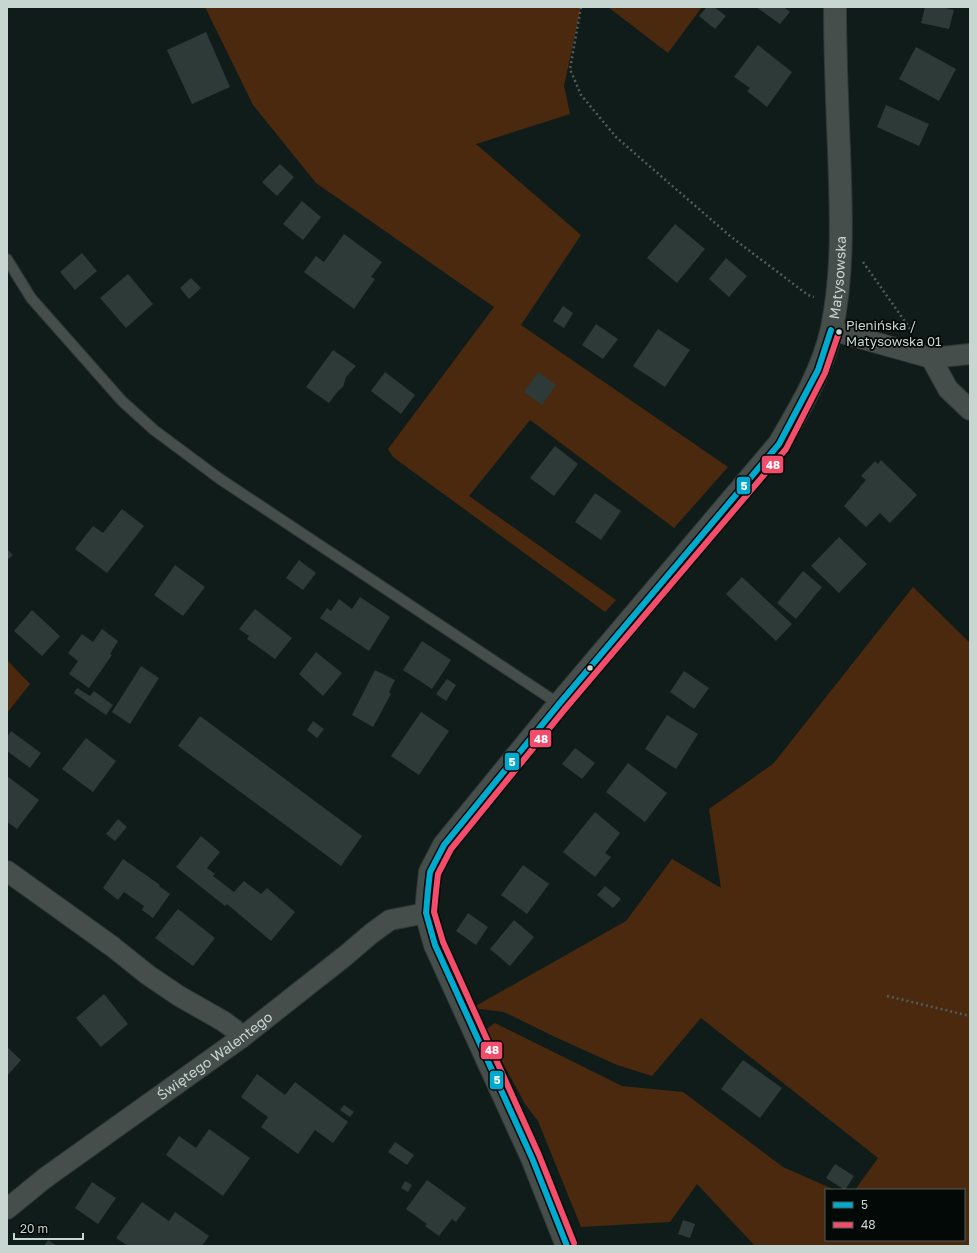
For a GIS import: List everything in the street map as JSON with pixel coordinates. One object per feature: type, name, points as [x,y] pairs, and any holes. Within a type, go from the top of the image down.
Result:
[{"type":"street","name":"Matysowska","points":[[567,1246],[532,1158],[435,946],[426,913],[430,872],[444,845],[559,704],[779,444],[800,407],[818,370],[831,330],[839,289],[842,221],[835,64],[835,7]]},
{"type":"street","points":[[831,330],[931,358],[970,354]]},
{"type":"street","points":[[931,358],[948,389],[970,410]]},
{"type":"street","points":[[7,870],[154,979],[185,1000],[234,1029],[241,1038]]},
{"type":"street","name":"Świętego Walentego","points":[[7,1209],[45,1178],[241,1038],[378,928],[390,920],[426,913]]},
{"type":"lane","points":[[7,259],[31,298],[122,401],[154,430],[220,479],[559,704]]},
{"type":"path","points":[[581,7],[570,68],[581,95],[616,137],[730,236],[808,295],[836,303]]},
{"type":"path","points":[[860,258],[931,358]]},
{"type":"path","points":[[887,996],[970,1016]]},
{"type":"shaded area","points":[[205,7],[581,7],[564,86],[570,114],[476,144],[581,235],[521,325],[728,467],[674,528],[530,420],[469,496],[616,600],[605,612],[393,457],[388,449],[494,307],[316,183],[253,105]]},
{"type":"shaded area","points":[[608,7],[702,7],[668,53]]},
{"type":"shaded area","points":[[913,587],[970,643],[970,1246],[755,1246],[697,1184],[670,1222],[581,1227],[538,1121],[525,1104],[485,1030],[495,1023],[622,1086],[683,1092],[783,1167],[833,1189],[825,1189],[825,1241],[965,1241],[965,1189],[856,1189],[878,1158],[701,1018],[652,1076],[617,1065],[504,1012],[472,1008],[626,921],[672,859],[721,888],[709,809],[773,764]]},
{"type":"shaded area","points":[[7,660],[30,684],[7,713]]},
{"type":"building","points":[[707,7],[714,7],[726,16],[715,29],[699,16]]},
{"type":"building","points":[[756,7],[784,7],[790,12],[780,24]]},
{"type":"building","points":[[925,7],[941,7],[954,10],[949,29],[921,23]]},
{"type":"building","points":[[206,32],[230,87],[192,104],[167,50]]},
{"type":"building","points":[[758,45],[792,72],[767,107],[747,91],[750,88],[734,77]]},
{"type":"building","points":[[916,47],[956,69],[939,101],[899,79]]},
{"type":"building","points":[[886,105],[929,124],[919,146],[877,127]]},
{"type":"building","points":[[280,164],[294,177],[277,196],[262,182]]},
{"type":"building","points":[[302,201],[321,217],[303,240],[283,224]]},
{"type":"building","points":[[675,224],[705,249],[677,283],[647,258]]},
{"type":"building","points":[[344,234],[382,262],[371,277],[375,279],[354,309],[304,272],[316,256],[324,262]]},
{"type":"building","points":[[82,253],[97,271],[75,290],[60,272]]},
{"type":"building","points":[[726,258],[747,276],[729,297],[709,279]]},
{"type":"building","points":[[128,274],[153,304],[126,328],[100,298]]},
{"type":"building","points":[[191,278],[201,288],[189,299],[180,288]]},
{"type":"building","points":[[563,306],[573,313],[564,328],[553,321]]},
{"type":"building","points":[[596,324],[618,339],[603,359],[582,345]]},
{"type":"building","points":[[658,329],[690,350],[665,387],[633,366]]},
{"type":"building","points":[[333,350],[356,366],[346,377],[343,387],[329,403],[306,387]]},
{"type":"building","points":[[385,372],[415,395],[401,414],[371,391]]},
{"type":"building","points":[[538,372],[556,385],[542,405],[524,392]]},
{"type":"building","points":[[555,446],[578,464],[554,496],[530,478]]},
{"type":"building","points":[[881,460],[917,495],[890,523],[880,513],[866,527],[844,506],[866,480],[861,476],[875,461],[878,464]]},
{"type":"building","points":[[595,493],[621,511],[601,540],[575,522]]},
{"type":"building","points":[[122,509],[144,526],[107,573],[75,549],[93,526],[103,533]]},
{"type":"building","points":[[839,537],[867,564],[839,593],[811,566]]},
{"type":"building","points":[[7,549],[13,555],[7,560]]},
{"type":"building","points":[[299,560],[316,573],[303,590],[286,578]]},
{"type":"building","points":[[175,565],[205,587],[183,616],[154,595]]},
{"type":"building","points":[[803,571],[822,587],[796,619],[777,603]]},
{"type":"building","points":[[742,577],[792,624],[776,641],[726,594]]},
{"type":"building","points":[[360,597],[390,617],[369,651],[320,618],[327,608],[331,611],[339,599],[352,609]]},
{"type":"building","points":[[255,609],[292,638],[275,659],[247,639],[249,636],[239,629]]},
{"type":"building","points":[[32,610],[60,636],[42,656],[14,631]]},
{"type":"building","points":[[102,629],[118,641],[110,654],[112,655],[89,688],[69,674],[78,661],[68,653],[82,634],[93,642]]},
{"type":"building","points":[[422,641],[451,660],[432,689],[403,670]]},
{"type":"building","points":[[316,652],[342,673],[323,696],[299,674]]},
{"type":"building","points":[[141,666],[159,678],[130,724],[112,712]]},
{"type":"building","points":[[375,670],[395,680],[389,692],[391,694],[373,727],[352,715]]},
{"type":"building","points":[[684,671],[709,688],[694,709],[670,692]]},
{"type":"building","points":[[447,679],[456,685],[446,701],[436,694]]},
{"type":"building","points":[[77,688],[90,696],[94,691],[113,705],[106,715],[74,693]]},
{"type":"building","points":[[421,712],[449,731],[419,775],[391,756]]},
{"type":"building","points":[[667,715],[698,734],[676,769],[645,749]]},
{"type":"building","points":[[200,716],[362,836],[341,866],[178,746]]},
{"type":"building","points":[[313,721],[324,729],[317,738],[307,730]]},
{"type":"building","points":[[11,731],[41,753],[30,768],[7,751],[7,737]]},
{"type":"building","points":[[86,738],[116,761],[93,792],[62,769]]},
{"type":"building","points":[[575,748],[595,763],[582,779],[562,764]]},
{"type":"building","points":[[628,763],[667,793],[645,822],[606,792]]},
{"type":"building","points":[[7,776],[39,800],[17,829],[7,822]]},
{"type":"building","points":[[595,812],[620,833],[605,853],[611,857],[595,877],[563,852]]},
{"type":"building","points":[[118,819],[127,827],[115,841],[106,834]]},
{"type":"building","points":[[201,836],[220,852],[207,868],[215,874],[213,876],[234,892],[244,881],[261,894],[267,888],[295,912],[271,941],[227,904],[225,906],[176,867]]},
{"type":"building","points":[[123,859],[160,885],[159,886],[170,894],[153,918],[142,910],[144,906],[124,892],[118,900],[103,888]]},
{"type":"building","points":[[523,865],[549,884],[527,914],[501,895]]},
{"type":"building","points":[[605,886],[621,899],[613,908],[597,895]]},
{"type":"building","points":[[178,909],[215,938],[193,966],[155,938]]},
{"type":"building","points":[[468,913],[488,927],[476,945],[456,931]]},
{"type":"building","points":[[514,920],[534,937],[510,966],[490,949]]},
{"type":"building","points":[[104,994],[128,1024],[101,1047],[76,1018]]},
{"type":"building","points":[[7,1047],[21,1060],[7,1076]]},
{"type":"building","points":[[743,1060],[782,1088],[760,1118],[721,1089]]},
{"type":"building","points":[[257,1074],[285,1095],[295,1082],[348,1122],[333,1143],[315,1130],[298,1154],[261,1127],[268,1117],[241,1097]]},
{"type":"building","points":[[344,1105],[354,1112],[350,1117],[340,1110]]},
{"type":"building","points":[[209,1129],[250,1158],[223,1196],[166,1155],[179,1136],[196,1148]]},
{"type":"building","points":[[395,1142],[414,1155],[407,1165],[388,1152]]},
{"type":"building","points":[[835,1164],[854,1176],[846,1189],[826,1178]]},
{"type":"building","points":[[427,1180],[466,1208],[456,1222],[452,1219],[439,1236],[425,1226],[427,1224],[406,1209]]},
{"type":"building","points":[[405,1181],[412,1185],[408,1192],[401,1188]]},
{"type":"building","points":[[92,1182],[116,1198],[98,1224],[75,1208]]},
{"type":"building","points":[[142,1202],[169,1221],[175,1212],[209,1236],[202,1246],[128,1246],[116,1238]]},
{"type":"building","points":[[683,1220],[695,1224],[690,1238],[678,1234]]},
{"type":"building","points":[[48,1240],[57,1246],[44,1246]]},
{"type":"transit line","name":"5","points":[[567,1246],[532,1158],[435,945],[426,913],[430,872],[444,845],[559,704],[779,444],[818,370],[831,330]]},
{"type":"transit line","name":"48","points":[[574,1243],[539,1155],[443,942],[434,912],[438,874],[451,849],[565,709],[786,449],[825,373],[839,332]]},
{"type":"place","name":"Pienińska / Matysowska 01","points":[[839,332]]}]
